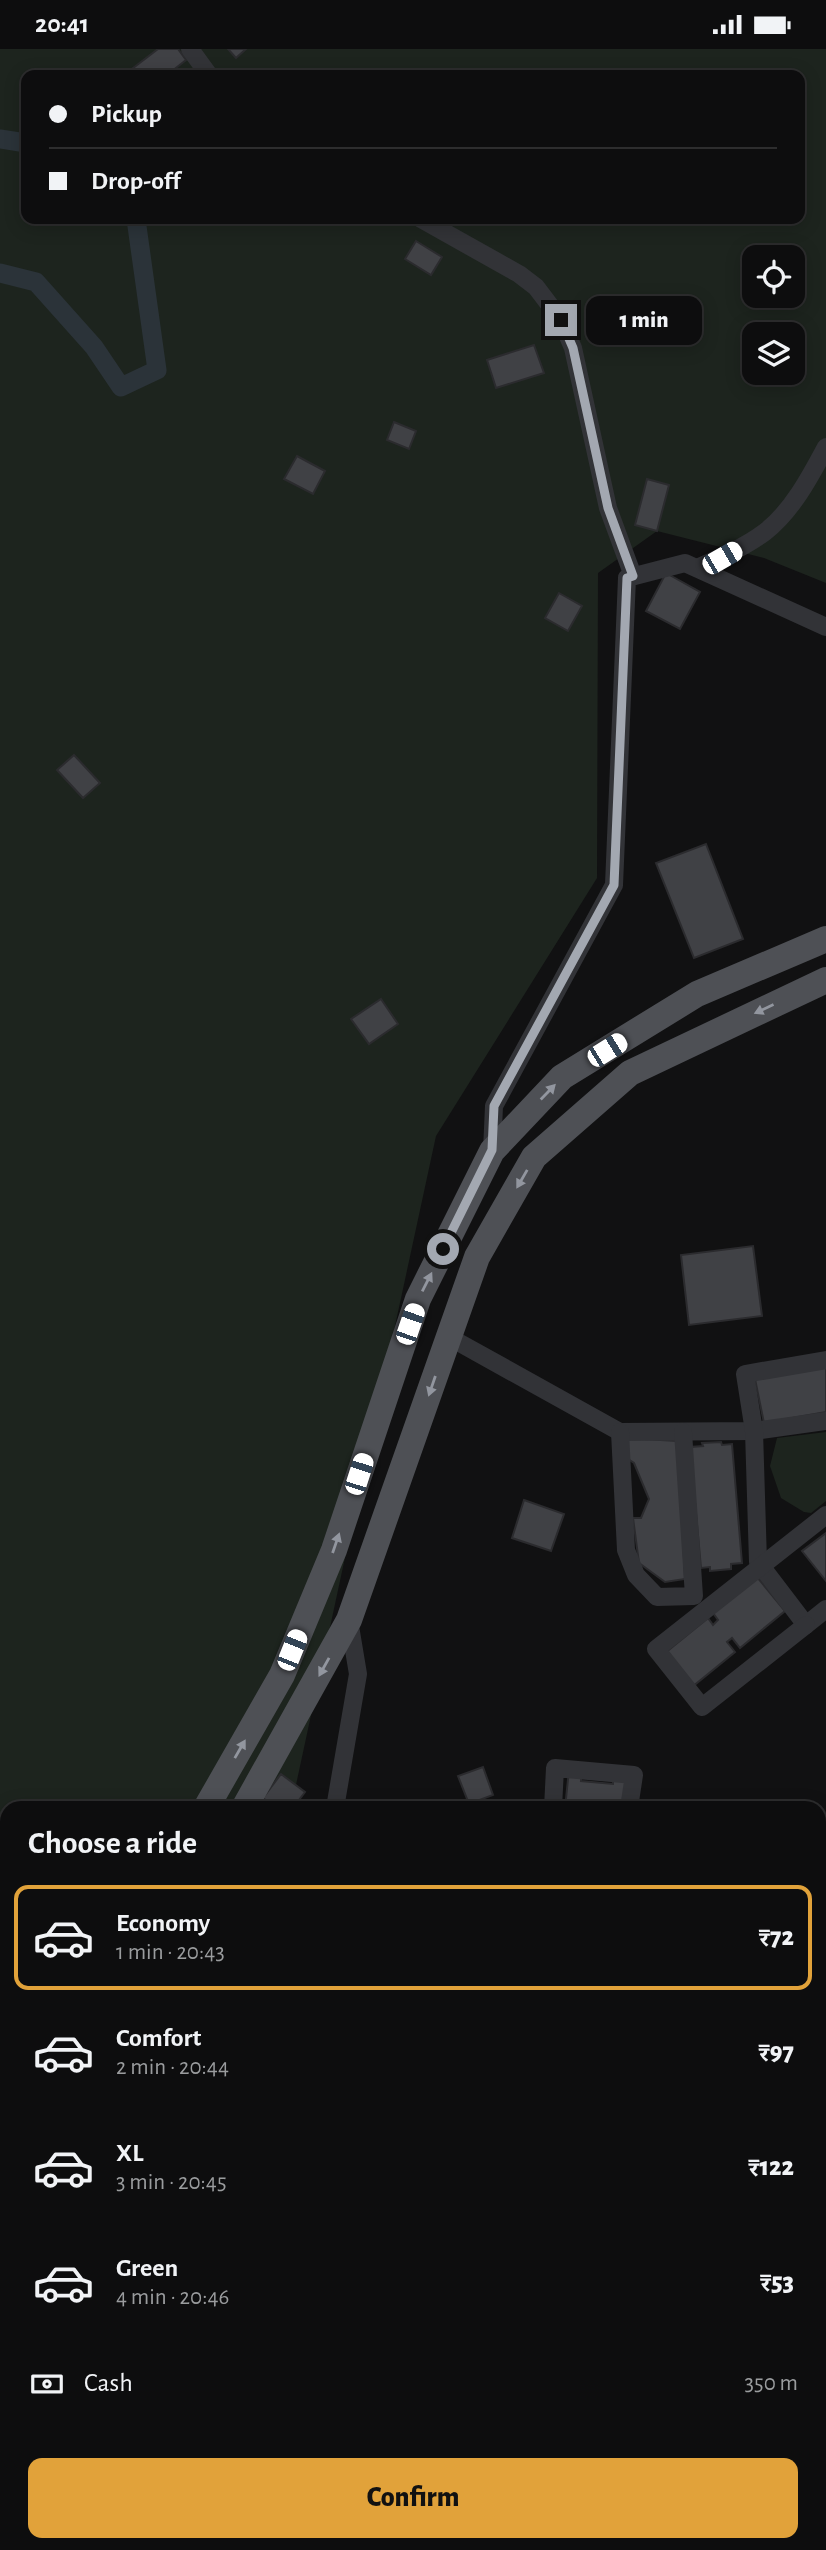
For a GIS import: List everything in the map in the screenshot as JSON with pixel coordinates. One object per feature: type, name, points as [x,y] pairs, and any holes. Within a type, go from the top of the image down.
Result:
[{"type":"main road","points":[[210,1801],[282,1675],[334,1550],[418,1299],[492,1150],[562,1077],[698,994],[826,939]]},
{"type":"main road","points":[[248,1801],[349,1620],[477,1257],[534,1157],[630,1073],[826,980]]},
{"type":"street","points":[[190,49],[205,70]]},
{"type":"street","points":[[430,224],[519,274],[536,287],[561,320],[573,348],[608,508],[633,576]]},
{"type":"street","points":[[697,568],[722,558],[766,532],[792,504],[826,447]]},
{"type":"street","points":[[492,1150],[494,1106],[614,885],[627,578],[685,563],[826,627]]},
{"type":"street","points":[[449,1337],[620,1432],[754,1431],[826,1422]]},
{"type":"street","points":[[806,1625],[758,1562],[754,1431],[745,1374],[826,1360]]},
{"type":"street","points":[[683,1431],[700,1603]]},
{"type":"street","points":[[620,1432],[626,1550],[636,1575],[657,1597],[700,1603]]},
{"type":"street","points":[[826,1515],[762,1567],[700,1603],[656,1649],[702,1707],[826,1609]]},
{"type":"street","points":[[336,1801],[358,1674],[349,1620]]},
{"type":"street","points":[[553,1801],[555,1768],[634,1775],[630,1801]]},
{"type":"shaded area","points":[[0,49],[826,49],[826,583],[764,558],[657,531],[598,573],[597,878],[436,1136],[293,1801],[0,1801]]},
{"type":"shaded area","points":[[826,1432],[826,1501],[811,1513],[804,1512],[781,1498],[770,1466],[777,1438]]},
{"type":"building","points":[[158,49],[178,49],[186,60],[173,70],[131,70]]},
{"type":"building","points":[[228,49],[246,49],[236,58]]},
{"type":"building","points":[[416,241],[442,257],[431,275],[405,259]]},
{"type":"building","points":[[534,345],[544,373],[496,388],[487,360]]},
{"type":"building","points":[[394,422],[416,431],[409,449],[387,440]]},
{"type":"building","points":[[297,456],[325,471],[313,494],[284,479]]},
{"type":"building","points":[[647,479],[669,485],[657,531],[635,525]]},
{"type":"building","points":[[666,573],[700,592],[680,629],[646,611]]},
{"type":"building","points":[[559,593],[582,606],[568,631],[545,618]]},
{"type":"building","points":[[74,755],[100,783],[83,798],[57,770]]},
{"type":"building","points":[[706,844],[743,939],[694,958],[656,863]]},
{"type":"building","points":[[381,999],[398,1024],[369,1044],[351,1019]]},
{"type":"building","points":[[753,1246],[762,1316],[689,1325],[681,1255]]},
{"type":"building","points":[[826,1366],[826,1412],[764,1423],[755,1379]]},
{"type":"building","points":[[626,1438],[678,1441],[685,1579],[665,1582],[639,1563],[633,1518],[641,1518],[649,1499],[634,1463],[628,1459]]},
{"type":"building","points":[[721,1442],[722,1445],[732,1444],[742,1563],[731,1564],[731,1569],[710,1571],[710,1567],[701,1568],[690,1447]]},
{"type":"building","points":[[524,1500],[564,1514],[551,1551],[512,1538]]},
{"type":"building","points":[[826,1533],[826,1581],[802,1551]]},
{"type":"building","points":[[757,1577],[785,1611],[740,1648],[732,1638],[727,1642],[735,1652],[692,1687],[665,1653],[708,1618],[713,1625],[718,1620],[713,1613]]},
{"type":"building","points":[[483,1767],[493,1795],[477,1801],[468,1801],[458,1776]]},
{"type":"building","points":[[569,1770],[582,1771],[581,1781],[613,1784],[613,1774],[629,1776],[624,1801],[566,1801]]},
{"type":"building","points":[[281,1774],[305,1792],[298,1801],[267,1801],[263,1798]]},
{"type":"waterway","points":[[0,139],[21,142]]},
{"type":"waterway","points":[[0,273],[36,282],[94,347],[121,387],[157,370],[137,224]]},
{"type":"route","points":[[443,1249],[492,1150],[494,1106],[614,885],[627,578],[633,576],[608,508],[573,348],[561,320]]}]
